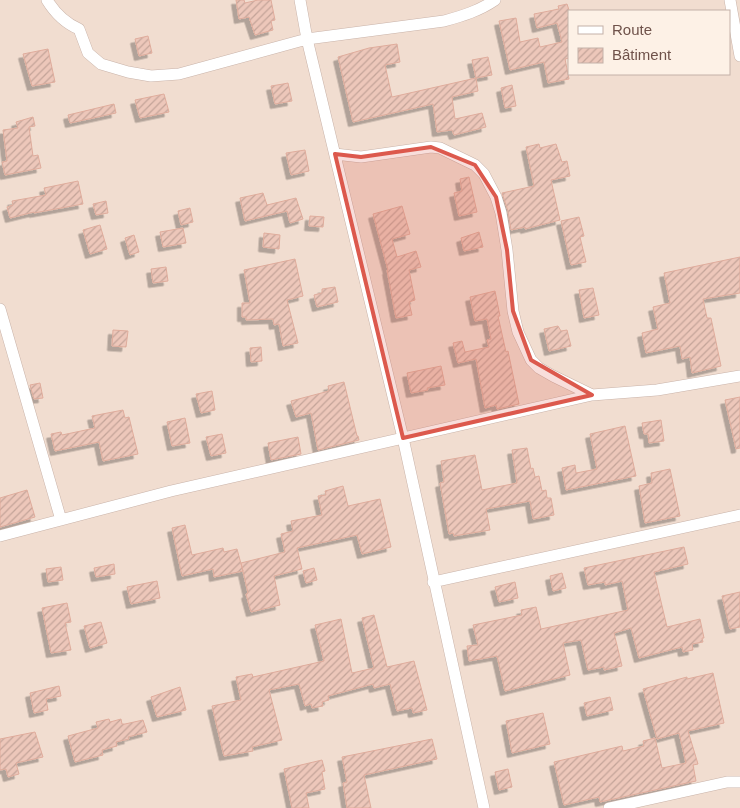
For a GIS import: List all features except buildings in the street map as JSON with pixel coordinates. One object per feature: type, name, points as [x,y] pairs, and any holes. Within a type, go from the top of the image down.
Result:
[{"type":"street","points":[[47,0],[69,24],[79,29],[88,53],[101,64],[151,76],[179,74],[307,39],[444,21],[465,16],[484,8],[495,0]]},
{"type":"street","points":[[300,0],[307,39],[336,154],[402,438],[484,808]]},
{"type":"street","points":[[730,0],[740,56]]},
{"type":"street","points":[[336,154],[361,157],[431,147],[440,148],[475,165],[484,174],[496,197],[501,212],[511,276],[513,311],[518,332],[531,360],[553,376],[592,395]]},
{"type":"street","points":[[0,309],[61,520]]},
{"type":"street","points":[[0,536],[171,491],[592,395],[657,390],[740,376]]},
{"type":"street","points":[[434,582],[740,515]]},
{"type":"street","points":[[609,808],[727,782],[740,782]]},
{"type":"highlighted area","points":[[431,147],[475,165],[496,197],[507,250],[513,311],[531,360],[592,395],[403,438],[335,154],[361,157]]},
{"type":"shaded area","points":[[0,0],[740,0],[740,808],[0,808]]}]
